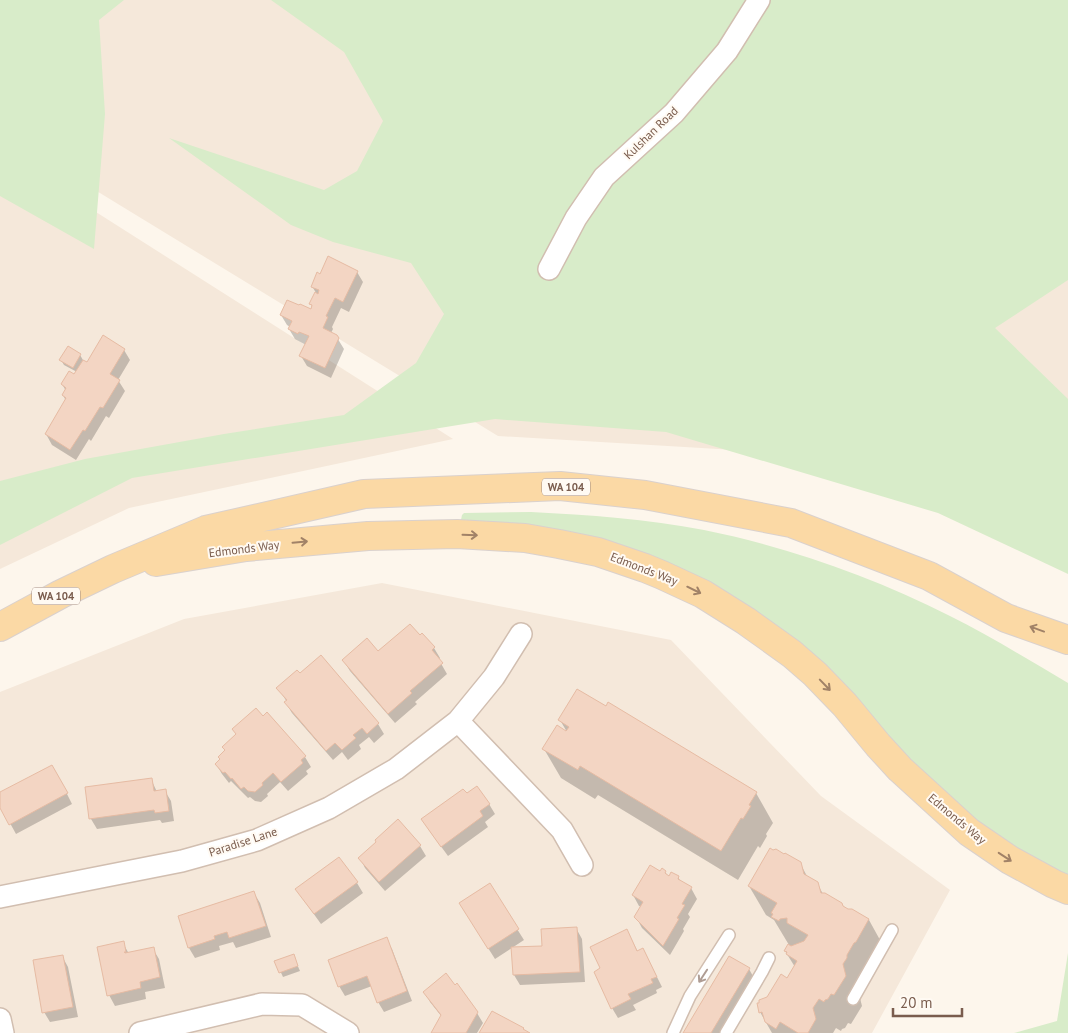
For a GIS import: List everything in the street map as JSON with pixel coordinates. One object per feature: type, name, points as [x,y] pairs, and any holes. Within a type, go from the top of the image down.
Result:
[{"type":"main road","name":"Edmonds Way","points":[[0,627],[61,594],[113,569],[206,530],[364,494],[560,486],[646,495],[791,522],[929,576],[1006,618],[1068,640]]},
{"type":"main road","name":"Edmonds Way","points":[[113,569],[246,547],[368,536],[421,534],[487,535],[525,538],[598,552],[616,558],[662,575],[703,594],[792,654],[815,674],[900,769],[969,832],[1010,860],[1068,890]]},
{"type":"street","name":"Kulshan Road","points":[[549,269],[576,218],[604,177],[674,113],[727,51],[759,0]]},
{"type":"street","name":"Paradise Lane","points":[[0,897],[182,861],[257,840],[328,808],[396,769],[458,721],[494,677],[521,634]]},
{"type":"street","points":[[458,721],[562,830],[582,865]]},
{"type":"street","points":[[140,1033],[262,1004],[302,1005],[348,1033]]},
{"type":"street","points":[[0,1019],[3,1033]]},
{"type":"lane","points":[[853,999],[892,930]]},
{"type":"lane","points":[[673,1033],[690,996],[730,935]]},
{"type":"lane","points":[[726,1033],[769,958]]},
{"type":"shaded area","points":[[0,0],[1068,0],[1068,560],[899,481],[735,450],[498,436],[0,132]]},
{"type":"shaded area","points":[[0,151],[453,439],[129,508],[0,569]]},
{"type":"shaded area","points":[[382,583],[671,640],[821,796],[950,890],[872,1033],[0,1033],[0,692],[184,619]]},
{"type":"green space","points":[[0,0],[124,0],[99,20],[105,114],[94,249],[0,196]]},
{"type":"green space","points":[[271,0],[1068,0],[1068,280],[995,328],[1068,399],[1068,574],[938,513],[666,432],[495,419],[132,478],[0,545],[0,481],[85,459],[344,415],[416,363],[444,314],[411,263],[333,242],[291,225],[169,138],[324,190],[357,171],[383,121],[344,52]]},
{"type":"green space","points":[[531,512],[618,518],[683,526],[736,537],[799,554],[861,576],[921,602],[980,632],[1068,683],[1068,878],[984,829],[747,608],[464,524],[461,520],[464,513]]},
{"type":"green space","points":[[1068,953],[1068,1033],[1014,1033],[1057,1021]]},
{"type":"building","points":[[328,256],[358,271],[343,302],[335,298],[326,316],[328,317],[323,328],[339,338],[325,368],[299,356],[309,336],[299,332],[298,334],[288,329],[292,321],[280,315],[287,300],[311,309],[312,305],[309,304],[315,292],[318,294],[319,290],[311,287],[317,272],[320,274]]},
{"type":"building","points":[[103,335],[125,349],[110,374],[120,380],[103,408],[100,407],[70,450],[45,434],[66,398],[62,395],[66,388],[61,384],[69,371],[74,374],[83,360],[87,362]]},
{"type":"building","points":[[68,346],[81,354],[73,368],[59,360]]},
{"type":"building","points":[[410,624],[420,635],[422,633],[435,647],[432,650],[443,663],[410,691],[412,693],[388,714],[342,660],[367,638],[378,651]]},
{"type":"building","points":[[321,655],[379,723],[367,734],[362,728],[353,735],[356,738],[342,750],[335,743],[326,751],[284,702],[287,700],[276,688],[297,670],[300,673]]},
{"type":"building","points":[[577,689],[606,706],[608,702],[757,792],[749,805],[751,806],[743,819],[741,818],[721,851],[580,766],[578,770],[542,749],[557,725],[566,731],[569,727],[558,720]]},
{"type":"building","points":[[256,708],[263,716],[267,712],[306,756],[301,760],[303,763],[281,782],[273,773],[255,792],[248,791],[244,787],[241,789],[232,778],[225,772],[223,773],[215,764],[220,759],[218,757],[225,750],[222,747],[236,734],[232,729]]},
{"type":"building","points":[[52,765],[68,793],[9,825],[0,808],[0,792]]},
{"type":"building","points":[[152,778],[154,791],[166,789],[169,811],[155,813],[154,810],[89,819],[85,787]]},
{"type":"building","points":[[477,786],[490,804],[480,811],[483,816],[441,847],[421,819],[463,789],[467,793]]},
{"type":"building","points":[[398,819],[421,845],[379,882],[358,858]]},
{"type":"building","points":[[770,848],[785,853],[801,862],[804,874],[818,882],[821,893],[825,893],[848,909],[852,909],[869,919],[843,964],[846,976],[834,995],[831,994],[824,1002],[819,999],[813,1008],[816,1019],[808,1033],[798,1033],[780,1022],[776,1029],[765,1022],[762,1012],[759,1013],[757,1003],[759,1003],[759,1000],[767,997],[781,974],[787,978],[797,961],[784,951],[788,944],[791,946],[804,941],[808,935],[787,923],[787,918],[780,919],[779,921],[771,917],[773,914],[771,913],[777,903],[748,886]]},
{"type":"building","points":[[339,857],[358,882],[314,914],[295,889]]},
{"type":"building","points":[[650,865],[660,871],[662,868],[669,876],[671,872],[679,876],[678,879],[692,887],[682,904],[685,905],[677,918],[679,919],[663,946],[634,917],[643,902],[632,895]]},
{"type":"building","points":[[490,883],[519,929],[488,949],[459,903]]},
{"type":"building","points":[[254,891],[266,926],[229,938],[227,932],[214,936],[215,939],[188,948],[178,916]]},
{"type":"building","points":[[577,927],[580,972],[513,975],[511,947],[542,946],[541,929]]},
{"type":"building","points":[[627,929],[637,951],[643,948],[657,977],[651,979],[653,983],[628,994],[631,999],[611,1009],[594,972],[600,968],[590,947]]},
{"type":"building","points":[[387,937],[407,991],[377,1003],[367,976],[338,987],[328,960]]},
{"type":"building","points":[[124,941],[125,953],[154,947],[160,977],[140,982],[141,988],[107,996],[97,947]]},
{"type":"building","points":[[294,954],[298,966],[279,973],[274,961]]},
{"type":"building","points":[[63,955],[73,1007],[42,1013],[33,960]]},
{"type":"building","points":[[729,956],[750,968],[711,1033],[683,1033]]},
{"type":"building","points":[[446,973],[455,985],[457,983],[478,1012],[466,1033],[431,1033],[441,1015],[423,992]]},
{"type":"building","points":[[492,1011],[524,1028],[530,1033],[479,1033]]}]
